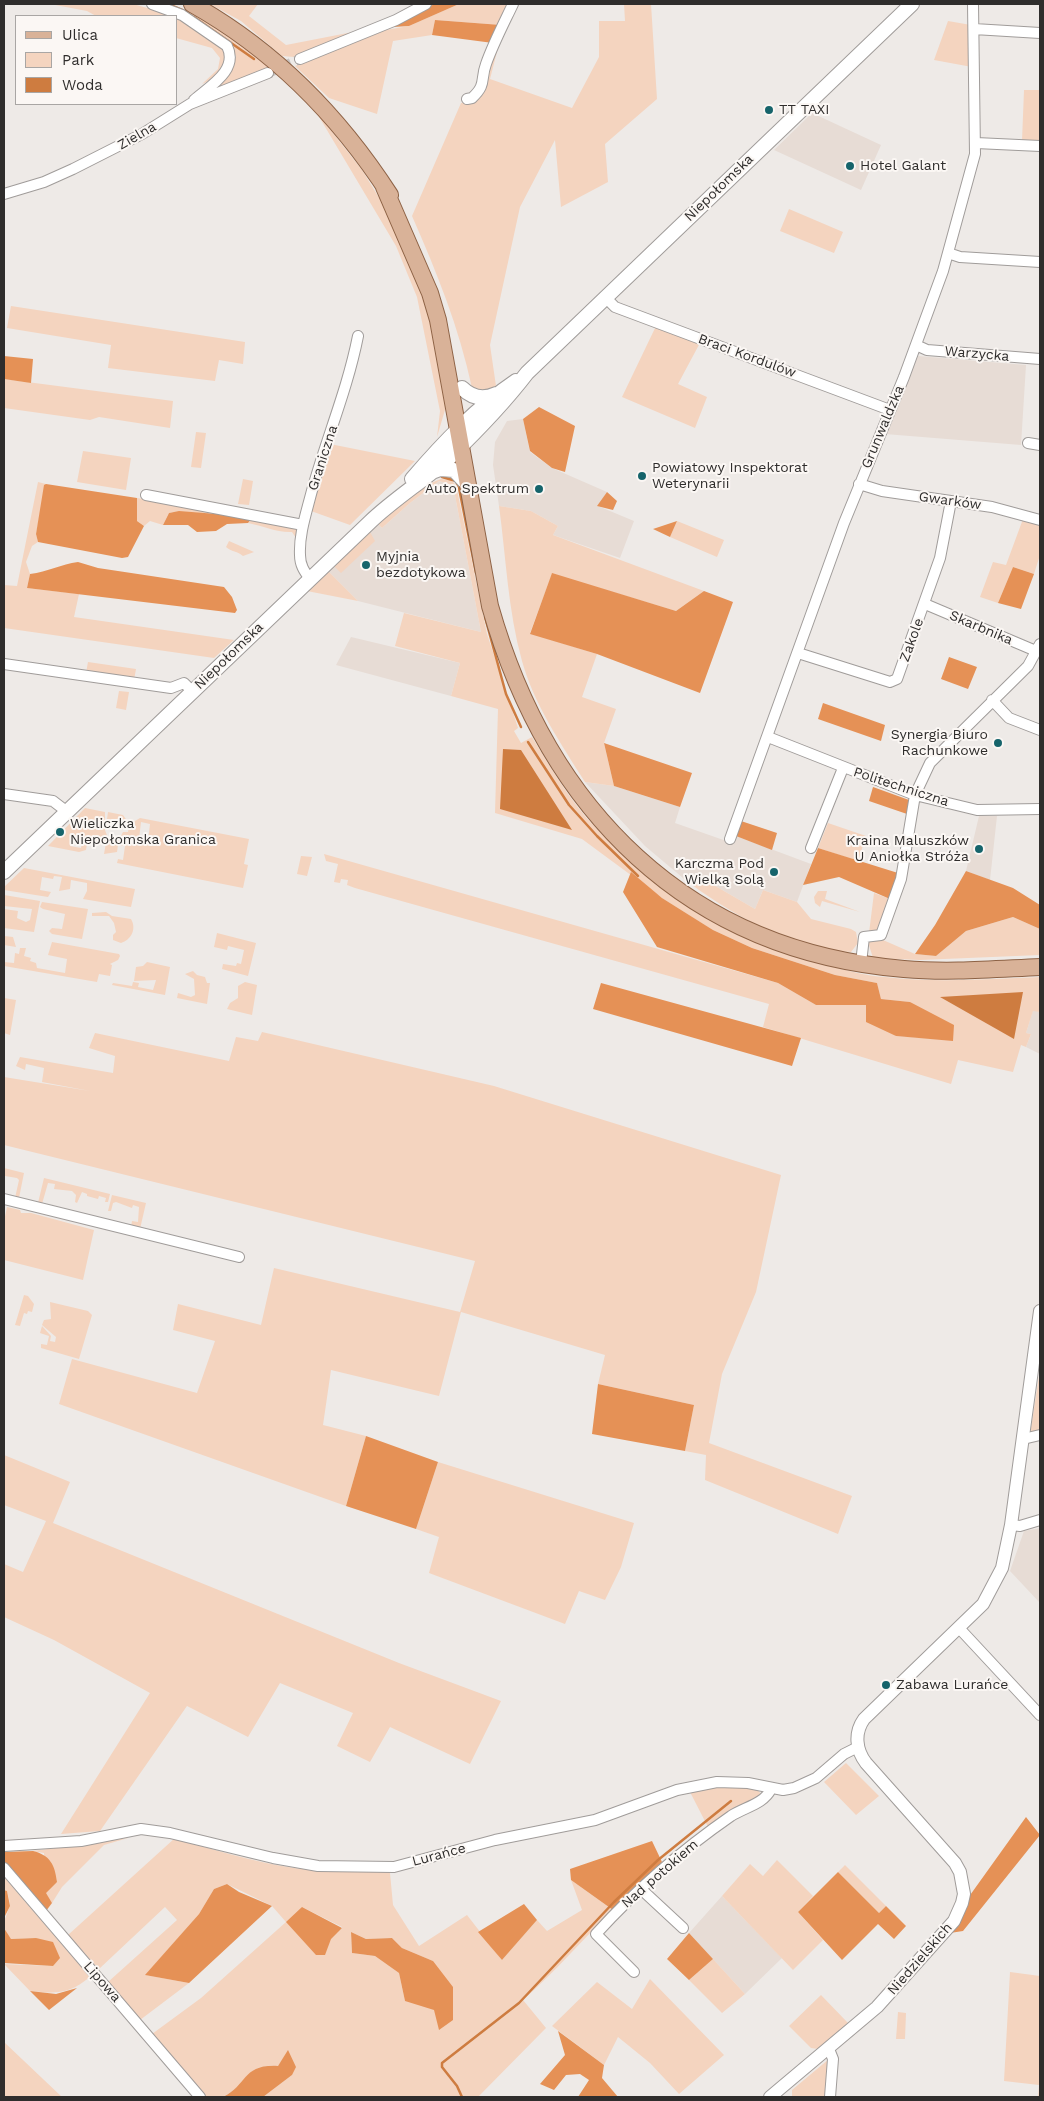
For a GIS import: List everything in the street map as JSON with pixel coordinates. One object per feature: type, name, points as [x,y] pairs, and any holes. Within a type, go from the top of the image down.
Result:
[{"type":"main road","points":[[192,4],[218,19],[288,71],[341,126],[384,187],[430,293],[458,394],[508,659]]},
{"type":"main road","name":"Niepołomska","points":[[391,502],[429,474],[498,393],[527,373],[912,4]]},
{"type":"main road","name":"Niepołomska","points":[[4,872],[391,502],[440,447],[464,432],[507,400],[527,373]]},
{"type":"main road","points":[[458,394],[489,397],[498,393]]},
{"type":"main road","points":[[440,447],[458,394]]},
{"type":"main road","points":[[464,432],[468,485],[490,606],[528,710],[563,772],[604,824],[657,874],[693,900],[759,936],[796,949],[904,970],[1040,967]]},
{"type":"main road","points":[[429,474],[440,469],[454,470],[468,485]]},
{"type":"street","points":[[152,4],[182,15],[227,46],[230,53],[230,60],[224,74],[190,104]]},
{"type":"street","points":[[300,59],[396,20],[426,4]]},
{"type":"street","points":[[467,98],[472,98],[480,91],[484,81],[485,66],[514,4]]},
{"type":"street","name":"Grunwaldzka","points":[[730,839],[859,484],[916,345],[948,253],[975,154],[973,4]]},
{"type":"street","points":[[974,29],[1040,33]]},
{"type":"street","name":"Zielna","points":[[4,194],[44,182],[110,152],[190,104],[268,72]]},
{"type":"street","points":[[976,143],[1040,146]]},
{"type":"street","points":[[948,253],[960,256],[1040,262]]},
{"type":"street","name":"Braci Kordulów","points":[[606,298],[615,307],[890,410]]},
{"type":"street","name":"Graniczna","points":[[310,579],[302,568],[300,556],[303,524],[315,478],[348,382],[358,336]]},
{"type":"street","name":"Warzycka","points":[[916,345],[927,350],[1040,359]]},
{"type":"street","points":[[1028,443],[1040,445]]},
{"type":"street","name":"Gwarków","points":[[859,484],[882,491],[1005,510],[1040,520]]},
{"type":"street","points":[[146,495],[303,524]]},
{"type":"street","name":"Zakole","points":[[798,653],[890,682],[897,679],[940,558],[951,501]]},
{"type":"street","name":"Skarbnika","points":[[925,604],[1038,647]]},
{"type":"street","points":[[861,963],[864,937],[881,935],[901,879],[915,795],[936,755],[1028,666],[1038,647]]},
{"type":"street","points":[[4,664],[171,688],[184,683],[192,691]]},
{"type":"street","points":[[992,700],[1009,718],[1040,730]]},
{"type":"street","name":"Politechniczna","points":[[768,738],[915,795],[977,810],[1040,809]]},
{"type":"street","points":[[811,848],[843,768]]},
{"type":"street","points":[[4,794],[53,801],[66,811]]},
{"type":"street","points":[[4,1199],[238,1257]]},
{"type":"street","points":[[858,1748],[858,1732],[864,1719],[983,1604],[1002,1568],[1011,1525],[1040,1311]]},
{"type":"street","points":[[1023,1439],[1040,1435]]},
{"type":"street","points":[[1011,1525],[1020,1526],[1040,1520]]},
{"type":"street","points":[[959,1628],[1040,1715]]},
{"type":"street","name":"Lurańce","points":[[4,1846],[81,1841],[141,1829],[170,1833],[273,1858],[318,1866],[394,1867],[495,1840],[595,1820],[677,1790],[718,1782],[748,1783],[771,1789],[794,1788],[809,1781],[844,1754],[858,1748]]},
{"type":"street","name":"Niedzielskich","points":[[770,2097],[877,2007],[954,1921],[962,1903],[964,1894],[960,1872],[955,1863],[866,1764],[858,1748]]},
{"type":"street","name":"Nad potokiem","points":[[634,1972],[596,1934],[673,1860],[712,1829],[738,1812],[767,1798],[771,1789]]},
{"type":"street","name":"Lipowa","points":[[4,1868],[200,2097]]},
{"type":"street","points":[[642,1889],[683,1928]]},
{"type":"street","points":[[829,2049],[833,2059],[830,2097]]},
{"type":"shaded area","points":[[435,4],[459,4],[409,26],[393,27],[409,15]]},
{"type":"shaded area","points":[[435,20],[501,25],[493,43],[432,35]]},
{"type":"shaded area","points":[[812,113],[881,145],[861,190],[774,150]]},
{"type":"shaded area","points":[[4,356],[33,359],[31,383],[4,379]]},
{"type":"shaded area","points":[[918,356],[1026,365],[1021,445],[885,434]]},
{"type":"shaded area","points":[[539,407],[575,426],[565,472],[552,468],[530,451],[523,419]]},
{"type":"shaded area","points":[[523,419],[530,452],[552,468],[607,492],[598,506],[634,521],[620,558],[553,535],[558,526],[531,511],[499,506],[493,465],[495,442],[507,421]]},
{"type":"shaded area","points":[[439,481],[453,485],[481,632],[358,601],[328,571],[378,524],[382,528]]},
{"type":"shaded area","points":[[44,485],[137,498],[137,521],[144,526],[128,557],[122,558],[38,542],[36,534]]},
{"type":"shaded area","points":[[607,492],[617,501],[613,510],[597,506]]},
{"type":"shaded area","points":[[179,511],[217,514],[224,512],[251,519],[248,523],[227,524],[216,531],[197,532],[188,525],[163,525],[169,513]]},
{"type":"shaded area","points":[[677,521],[670,537],[653,529]]},
{"type":"shaded area","points":[[78,562],[98,568],[224,587],[232,597],[237,610],[235,613],[27,588],[30,574]]},
{"type":"shaded area","points":[[1013,567],[1034,574],[1021,609],[998,603]]},
{"type":"shaded area","points":[[552,573],[676,611],[704,591],[733,602],[700,693],[597,654],[530,634]]},
{"type":"shaded area","points":[[351,637],[460,663],[451,696],[336,665]]},
{"type":"shaded area","points":[[949,657],[977,667],[968,689],[941,679]]},
{"type":"shaded area","points":[[823,703],[885,725],[881,741],[818,719]]},
{"type":"shaded area","points":[[604,743],[692,773],[680,807],[614,786]]},
{"type":"shaded area","points":[[585,782],[614,786],[680,807],[675,823],[732,843],[736,836],[811,864],[797,902],[763,890],[755,909],[712,884],[683,878],[645,846]]},
{"type":"shaded area","points":[[873,787],[909,800],[907,814],[869,801]]},
{"type":"shaded area","points":[[979,816],[997,816],[990,880],[966,871]]},
{"type":"shaded area","points":[[741,821],[777,833],[772,850],[736,836]]},
{"type":"shaded area","points":[[818,848],[898,873],[890,899],[839,877],[803,885]]},
{"type":"shaded area","points":[[966,871],[1013,888],[1040,905],[1040,929],[1013,917],[966,931],[936,956],[915,954],[935,925]]},
{"type":"shaded area","points":[[631,872],[662,898],[713,930],[752,948],[835,975],[877,983],[881,999],[910,1002],[954,1025],[953,1041],[896,1036],[866,1022],[866,1005],[816,1005],[778,983],[657,947],[623,892]]},
{"type":"shaded area","points":[[601,983],[801,1038],[792,1066],[593,1009]]},
{"type":"shaded area","points":[[1033,1010],[1040,1012],[1040,1054],[1026,1047],[1031,1034],[1026,1033]]},
{"type":"shaded area","points":[[598,1384],[694,1405],[685,1451],[592,1434]]},
{"type":"shaded area","points":[[366,1436],[438,1462],[416,1529],[346,1506]]},
{"type":"shaded area","points":[[1040,1528],[1040,1603],[1010,1571],[1024,1531]]},
{"type":"shaded area","points":[[1026,1817],[1040,1835],[963,1931],[950,1933],[968,1898]]},
{"type":"shaded area","points":[[652,1841],[662,1862],[629,1892],[613,1910],[571,1880],[570,1869]]},
{"type":"shaded area","points":[[33,1851],[48,1858],[56,1876],[57,1882],[46,1893],[52,1903],[46,1911],[4,1861],[4,1852]]},
{"type":"shaded area","points":[[838,1872],[879,1913],[886,1906],[906,1926],[894,1939],[878,1924],[842,1960],[798,1912]]},
{"type":"shaded area","points":[[227,1884],[239,1892],[272,1906],[189,1983],[145,1975],[199,1914],[214,1889]]},
{"type":"shaded area","points":[[4,1890],[7,1891],[10,1906],[4,1918]]},
{"type":"shaded area","points":[[722,1896],[782,1958],[745,1994],[689,1933]]},
{"type":"shaded area","points":[[524,1904],[537,1920],[502,1960],[478,1932]]},
{"type":"shaded area","points":[[302,1907],[342,1928],[331,1939],[325,1955],[316,1955],[286,1922]]},
{"type":"shaded area","points":[[4,1928],[11,1939],[36,1938],[53,1942],[60,1958],[53,1966],[4,1963]]},
{"type":"shaded area","points":[[351,1932],[366,1939],[392,1938],[402,1948],[433,1961],[453,1987],[453,2020],[439,2030],[434,2010],[405,2001],[399,1973],[375,1956],[352,1953]]},
{"type":"shaded area","points":[[689,1933],[713,1959],[689,1980],[667,1959]]},
{"type":"shaded area","points":[[77,1988],[49,2010],[30,1991],[56,1994]]},
{"type":"shaded area","points":[[558,2031],[604,2065],[602,2078],[618,2097],[578,2097],[589,2080],[580,2074],[566,2075],[554,2090],[540,2084],[565,2055]]},
{"type":"shaded area","points":[[288,2050],[296,2067],[292,2075],[263,2097],[223,2097],[258,2068],[278,2066]]},
{"type":"green space","points":[[50,4],[133,4],[172,15],[94,15],[87,11]]},
{"type":"green space","points":[[161,4],[174,6],[202,18],[267,65],[268,69],[205,94],[232,68],[236,56],[229,45]]},
{"type":"green space","points":[[210,4],[258,4],[249,16],[286,45],[358,31],[359,33],[295,60],[294,57],[282,56],[241,21]]},
{"type":"green space","points":[[459,4],[511,4],[501,25],[435,20],[432,35],[393,41],[377,114],[329,98],[295,66],[374,32],[409,26]]},
{"type":"green space","points":[[624,4],[651,4],[657,99],[605,144],[608,182],[561,207],[555,140],[520,207],[490,345],[496,386],[481,391],[472,388],[461,343],[446,300],[412,216],[461,103],[477,101],[483,94],[489,67],[499,44],[490,79],[572,108],[599,57],[599,21],[625,21]]},
{"type":"green space","points":[[178,17],[224,50],[225,62],[221,71],[202,84],[218,69],[220,58],[212,48],[178,39]]},
{"type":"green space","points":[[948,21],[971,25],[972,67],[934,60]]},
{"type":"green space","points":[[1024,90],[1040,90],[1040,142],[1022,141]]},
{"type":"green space","points":[[315,110],[362,170],[386,209],[411,263],[427,308],[447,403],[437,437],[440,411],[417,297],[396,246]]},
{"type":"green space","points":[[789,209],[843,232],[834,253],[780,231]]},
{"type":"green space","points":[[11,306],[245,342],[243,364],[219,360],[215,381],[108,368],[111,345],[7,328]]},
{"type":"green space","points":[[657,324],[701,341],[678,384],[707,397],[695,428],[622,397]]},
{"type":"green space","points":[[4,379],[173,401],[170,428],[99,417],[90,420],[4,408]]},
{"type":"green space","points":[[196,432],[206,433],[201,468],[191,467]]},
{"type":"green space","points":[[330,444],[415,461],[350,525],[311,511]]},
{"type":"green space","points":[[83,451],[131,458],[126,490],[77,482]]},
{"type":"green space","points":[[243,479],[253,481],[249,505],[238,504]]},
{"type":"green space","points":[[441,479],[451,480],[456,485],[487,634],[518,728],[514,731],[521,743],[532,737],[569,795],[586,817],[620,853],[647,876],[702,914],[762,944],[795,956],[864,974],[904,979],[962,980],[1040,977],[1040,1012],[1033,1011],[1026,1033],[1031,1034],[1026,1047],[1021,1045],[1013,1072],[958,1060],[951,1084],[763,1027],[769,1004],[355,888],[347,885],[348,880],[341,879],[340,883],[334,882],[338,864],[326,861],[324,854],[778,983],[816,1005],[866,1005],[896,1036],[953,1040],[910,1002],[881,999],[877,983],[835,975],[752,948],[713,930],[662,898],[582,839],[495,813],[498,709],[451,696],[460,663],[395,646],[404,613],[481,632],[453,485],[439,481],[382,528],[378,524],[416,492]]},
{"type":"green space","points":[[38,482],[46,484],[36,534],[38,542],[32,546],[26,562],[30,574],[27,588],[79,594],[74,617],[234,640],[214,658],[4,628],[4,585],[17,586]]},
{"type":"green space","points":[[137,498],[224,512],[210,514],[169,513],[163,525],[150,521],[144,526],[137,521]]},
{"type":"green space","points":[[499,506],[531,511],[558,526],[553,535],[704,591],[676,611],[552,574],[530,633],[597,654],[582,697],[616,709],[604,743],[614,786],[585,782],[549,723],[527,677],[513,623]]},
{"type":"green space","points":[[251,519],[296,528],[296,538],[292,532],[248,523]]},
{"type":"green space","points":[[1023,519],[1040,524],[1040,555],[1034,574],[1013,567],[998,603],[980,597],[993,562],[1006,565]]},
{"type":"green space","points":[[677,521],[724,540],[717,557],[670,537]]},
{"type":"green space","points":[[370,532],[375,541],[341,573],[334,566]]},
{"type":"green space","points":[[229,541],[254,552],[243,556],[226,547]]},
{"type":"green space","points":[[328,571],[358,601],[307,591]]},
{"type":"green space","points":[[88,662],[136,669],[134,680],[86,673]]},
{"type":"green space","points":[[119,691],[129,692],[126,710],[116,708]]},
{"type":"green space","points":[[85,808],[105,812],[105,830],[108,838],[119,840],[123,832],[128,832],[130,820],[135,821],[140,818],[249,839],[244,864],[248,865],[243,888],[117,863],[118,859],[123,860],[125,846],[118,845],[117,852],[104,854],[106,843],[89,839],[74,840],[70,846],[81,848],[82,842],[87,844],[86,850],[79,852],[48,846]],"holes":[[[141,822],[150,824],[148,841],[139,839]]]},
{"type":"green space","points":[[108,812],[123,815],[128,822],[107,819]]},
{"type":"green space","points":[[828,823],[866,836],[858,861],[818,848]]},
{"type":"green space","points":[[301,856],[312,857],[307,876],[297,874]]},
{"type":"green space","points":[[24,868],[135,889],[131,907],[83,899],[87,891],[87,883],[71,880],[70,889],[59,891],[62,877],[54,876],[53,879],[42,877],[40,890],[51,892],[48,897],[4,890],[4,887]]},
{"type":"green space","points":[[683,878],[712,884],[755,909],[763,890],[797,902],[811,919],[856,932],[858,943],[851,952],[807,945],[785,937],[740,916]]},
{"type":"green space","points":[[818,891],[827,891],[825,899],[860,912],[822,901],[820,907],[815,903],[814,897]]},
{"type":"green space","points":[[874,893],[890,899],[879,930],[872,934],[869,933]]},
{"type":"green space","points":[[4,895],[40,901],[34,932],[4,928],[4,909],[18,911],[17,918],[26,922],[30,920],[32,909],[4,906]]},
{"type":"green space","points":[[42,902],[88,909],[82,939],[52,934],[49,931],[52,928],[62,929],[65,914],[43,909],[40,907]]},
{"type":"green space","points":[[106,912],[112,916],[131,919],[133,923],[132,934],[125,942],[121,943],[113,940],[113,935],[116,932],[114,923],[109,916],[92,916],[92,913]]},
{"type":"green space","points":[[1013,917],[1040,929],[1040,955],[920,960],[873,958],[868,942],[883,940],[915,954],[936,956],[966,931]]},
{"type":"green space","points":[[217,933],[256,943],[248,976],[222,969],[223,964],[236,966],[237,963],[241,964],[244,950],[228,946],[227,950],[214,947]]},
{"type":"green space","points":[[4,936],[13,937],[16,947],[4,945]]},
{"type":"green space","points":[[52,942],[119,954],[120,956],[118,960],[110,964],[112,965],[110,976],[99,974],[97,982],[4,966],[4,962],[14,963],[15,953],[19,954],[20,948],[26,948],[24,956],[31,958],[30,961],[36,963],[37,968],[65,973],[67,959],[48,955]]},
{"type":"green space","points":[[147,962],[170,967],[165,995],[112,985],[113,983],[132,986],[133,982],[139,983],[138,987],[153,990],[156,980],[134,981],[136,967],[143,966]]},
{"type":"green space","points":[[193,971],[197,975],[205,977],[207,983],[210,983],[207,1004],[177,998],[178,993],[191,997],[195,995],[194,979],[185,974]]},
{"type":"green space","points":[[245,982],[257,985],[252,1015],[227,1009],[230,1003],[238,998],[238,986]]},
{"type":"green space","points":[[4,998],[16,1000],[10,1035],[4,1033]]},
{"type":"green space","points":[[262,1032],[494,1086],[781,1175],[756,1292],[722,1374],[709,1443],[852,1496],[838,1534],[705,1480],[706,1455],[685,1451],[694,1405],[598,1384],[605,1355],[461,1312],[439,1396],[331,1370],[323,1425],[366,1436],[346,1506],[59,1404],[72,1359],[197,1393],[215,1341],[173,1330],[178,1304],[261,1325],[274,1268],[460,1312],[475,1261],[4,1145],[4,1077],[90,1091],[42,1082],[44,1068],[26,1064],[25,1070],[16,1066],[20,1057],[113,1073],[115,1056],[89,1048],[95,1033],[229,1061],[236,1037],[258,1041]]},
{"type":"green space","points":[[4,1168],[24,1173],[19,1198],[15,1198],[19,1180],[5,1176]]},
{"type":"green space","points":[[44,1178],[110,1194],[108,1202],[105,1202],[106,1198],[99,1196],[98,1199],[87,1196],[87,1194],[82,1192],[77,1203],[75,1202],[76,1195],[72,1191],[54,1189],[55,1184],[48,1183],[42,1204],[38,1203]]},
{"type":"green space","points":[[112,1195],[146,1203],[140,1229],[131,1227],[132,1221],[138,1222],[139,1207],[133,1205],[132,1208],[116,1202],[113,1203],[111,1211],[108,1211]]},
{"type":"green space","points":[[7,1207],[20,1210],[21,1213],[31,1213],[94,1230],[83,1280],[4,1260],[4,1221]]},
{"type":"green space","points":[[24,1295],[28,1296],[34,1304],[32,1312],[24,1313],[20,1326],[15,1325]]},
{"type":"green space","points":[[50,1302],[88,1311],[92,1315],[79,1359],[41,1348],[41,1344],[47,1345],[49,1336],[40,1333],[42,1326],[51,1336],[50,1341],[55,1342],[56,1337],[42,1325],[44,1320],[51,1319]]},
{"type":"green space","points":[[1040,1370],[1040,1430],[1030,1434]]},
{"type":"green space","points":[[4,1455],[70,1482],[53,1523],[399,1663],[501,1701],[470,1764],[390,1727],[370,1762],[337,1746],[353,1713],[280,1683],[248,1737],[187,1706],[100,1831],[61,1834],[150,1693],[54,1640],[4,1617],[4,1564],[23,1572],[46,1521],[4,1505]]},
{"type":"green space","points":[[438,1462],[634,1523],[621,1567],[605,1600],[579,1591],[565,1624],[429,1573],[439,1537],[416,1529]]},
{"type":"green space","points":[[846,1763],[879,1796],[856,1815],[824,1782]]},
{"type":"green space","points":[[717,1786],[757,1789],[761,1794],[708,1827],[690,1792]]},
{"type":"green space","points":[[128,1838],[104,1845],[62,1887],[52,1903],[45,1893],[44,1853],[33,1851]]},
{"type":"green space","points":[[175,1838],[249,1859],[294,1868],[329,1870],[387,1869],[390,1873],[393,1905],[419,1946],[467,1915],[502,1960],[537,1920],[547,1931],[582,1910],[571,1880],[613,1910],[523,2000],[546,2028],[478,2097],[263,2097],[292,2075],[281,2062],[278,2066],[267,2066],[252,2071],[237,2087],[223,2097],[204,2097],[152,2034],[201,1998],[286,1922],[272,1906],[227,1884],[214,1889],[199,1914],[146,1975],[189,1983],[140,2020],[108,1982],[177,1920],[165,1907],[99,1969],[68,1935]],"holes":[[[302,1907],[342,1927],[342,1928],[330,1939]],[[351,1932],[366,1939],[392,1938],[402,1948],[433,1961],[405,2001],[399,1973],[375,1956],[352,1953]]]},
{"type":"green space","points":[[777,1860],[813,1896],[798,1912],[823,1940],[793,1970],[722,1896],[750,1864],[763,1876]]},
{"type":"green space","points":[[845,1865],[886,1906],[879,1913],[838,1872]]},
{"type":"green space","points":[[4,1877],[90,1977],[76,1987],[62,1992],[30,1991],[4,1964],[53,1966],[36,1938],[11,1939],[5,1930],[4,1924],[10,1904],[7,1891],[4,1890]]},
{"type":"green space","points":[[713,1959],[745,1994],[722,2013],[689,1980]]},
{"type":"green space","points":[[1010,1972],[1040,1976],[1040,2097],[1038,2097],[1039,2085],[1004,2081]]},
{"type":"green space","points":[[650,1979],[724,2055],[679,2094],[650,2063],[618,2037],[604,2065],[552,2026],[597,1982],[632,2009]]},
{"type":"green space","points":[[821,1995],[848,2023],[818,2049],[811,2048],[789,2026]]},
{"type":"green space","points":[[898,2012],[906,2013],[905,2039],[896,2039]]},
{"type":"green space","points":[[4,2042],[62,2097],[4,2097]]},
{"type":"green space","points":[[829,2059],[825,2097],[792,2097],[792,2090]]},
{"type":"water","points":[[503,749],[521,750],[572,830],[500,809]]},
{"type":"water","points":[[1023,992],[1014,1039],[940,997]]},
{"type":"waterway","points":[[168,4],[182,10]]},
{"type":"waterway","points":[[194,17],[254,59]]},
{"type":"waterway","points":[[442,477],[456,481],[459,488],[476,573]]},
{"type":"waterway","points":[[485,617],[506,694],[521,727]]},
{"type":"waterway","points":[[528,742],[569,805],[597,836],[638,876]]},
{"type":"waterway","points":[[462,2097],[457,2086],[442,2067],[442,2063],[519,2003],[614,1902],[658,1860],[731,1801]]},
{"type":"tunnel","points":[[268,73],[300,59]]},
{"type":"place","name":"TT TAXI","points":[[769,110]]},
{"type":"place","name":"Hotel Galant","points":[[850,166]]},
{"type":"place","name":"Powiatowy Inspektorat Weterynarii","points":[[642,476]]},
{"type":"place","name":"Auto Spektrum","points":[[539,489]]},
{"type":"place","name":"Myjnia bezdotykowa","points":[[366,565]]},
{"type":"place","name":"Synergia Biuro Rachunkowe","points":[[998,743]]},
{"type":"place","name":"Wieliczka Niepołomska Granica","points":[[60,832]]},
{"type":"place","name":"Kraina Maluszków U Aniołka Stróża","points":[[979,849]]},
{"type":"place","name":"Karczma Pod Wielką Solą","points":[[774,872]]},
{"type":"place","name":"Zabawa Lurańce","points":[[886,1685]]}]
